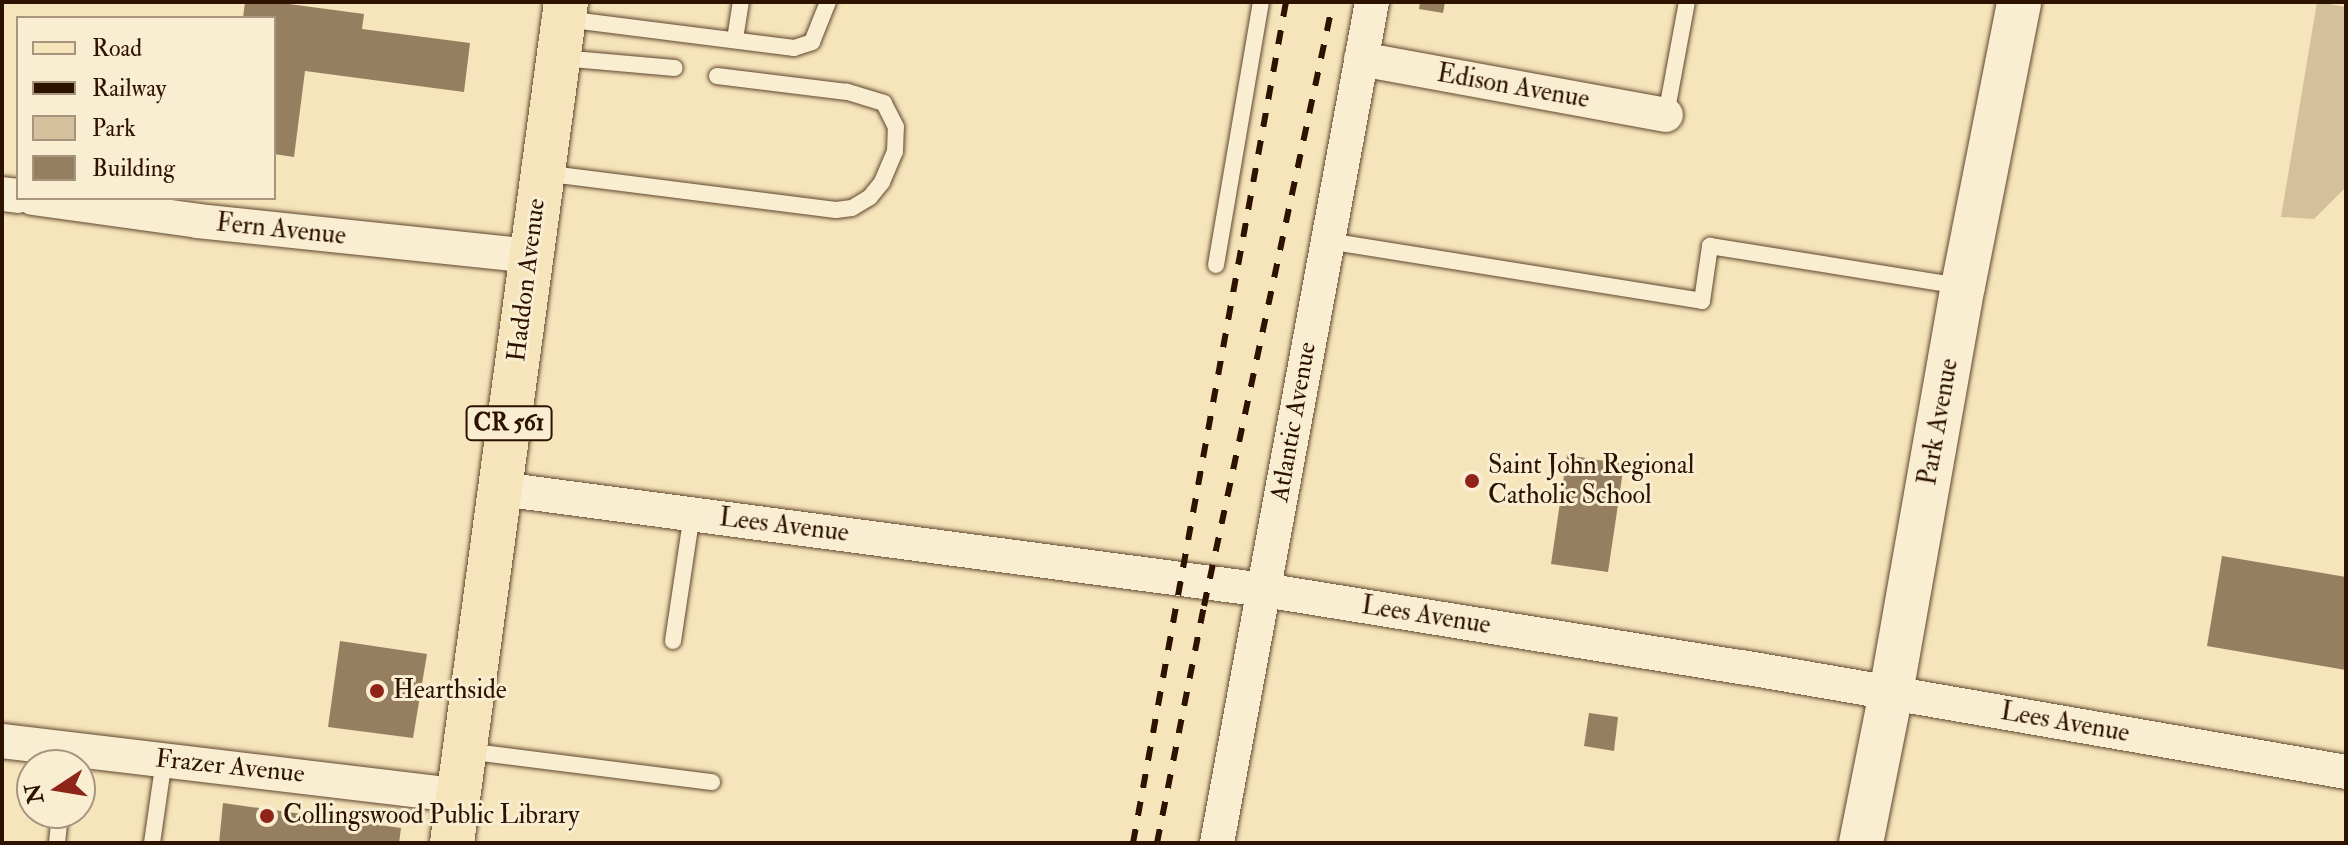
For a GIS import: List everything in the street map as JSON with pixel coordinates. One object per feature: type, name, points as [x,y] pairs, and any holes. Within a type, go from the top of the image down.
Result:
[{"type":"main road","name":"Haddon Avenue","points":[[452,843],[562,26]]},
{"type":"street","name":"Atlantic Avenue","points":[[1217,843],[1372,2]]},
{"type":"street","name":"Park Avenue","points":[[1861,843],[1891,693],[1963,286],[2019,2]]},
{"type":"street","name":"Edison Avenue","points":[[1361,59],[1666,115]]},
{"type":"street","name":"Fern Avenue","points":[[47,200],[198,221],[530,256]]},
{"type":"street","name":"Lees Avenue","points":[[501,489],[1264,590],[1891,693],[2346,772]]},
{"type":"street","name":"Frazer Avenue","points":[[2,741],[34,749]]},
{"type":"street","name":"Frazer Avenue","points":[[96,758],[164,760],[458,795]]},
{"type":"lane","points":[[735,39],[741,2]]},
{"type":"lane","points":[[562,26],[806,46],[812,42],[828,2]]},
{"type":"lane","points":[[1216,265],[1261,2]]},
{"type":"lane","points":[[1666,115],[1687,2]]},
{"type":"lane","points":[[562,26],[675,68]]},
{"type":"lane","points":[[541,173],[836,210],[852,208],[870,197],[882,182],[895,152],[896,127],[884,103],[847,92],[717,76]]},
{"type":"lane","points":[[1328,241],[1702,301],[1710,246],[1963,286]]},
{"type":"lane","points":[[673,641],[692,514]]},
{"type":"lane","points":[[464,751],[712,782]]},
{"type":"lane","points":[[152,843],[164,760]]},
{"type":"green space","points":[[2317,2],[2346,7],[2346,187],[2314,219],[2281,217]]},
{"type":"building","points":[[245,2],[274,2],[364,14],[362,29],[470,43],[464,92],[305,71],[294,157],[276,154],[276,16],[243,16]]},
{"type":"building","points":[[1420,2],[1445,2],[1443,13],[1419,9]]},
{"type":"building","points":[[1567,455],[1624,464],[1608,572],[1551,564]]},
{"type":"building","points":[[2222,556],[2346,577],[2346,670],[2207,646]]},
{"type":"building","name":"Hearthside","points":[[340,641],[427,654],[413,738],[328,727]]},
{"type":"building","points":[[1589,713],[1618,717],[1614,751],[1584,746]]},
{"type":"building","name":"Collingswood Public Library","points":[[223,803],[401,828],[399,843],[219,843]]},
{"type":"railway","points":[[1133,843],[1286,2]]},
{"type":"railway","points":[[1157,843],[1204,606],[1333,2]]},
{"type":"place","name":"Saint John Regional Catholic School","points":[[1472,481]]},
{"type":"place","name":"Hearthside","points":[[377,691]]},
{"type":"place","name":"Collingswood Public Library","points":[[267,816]]}]
